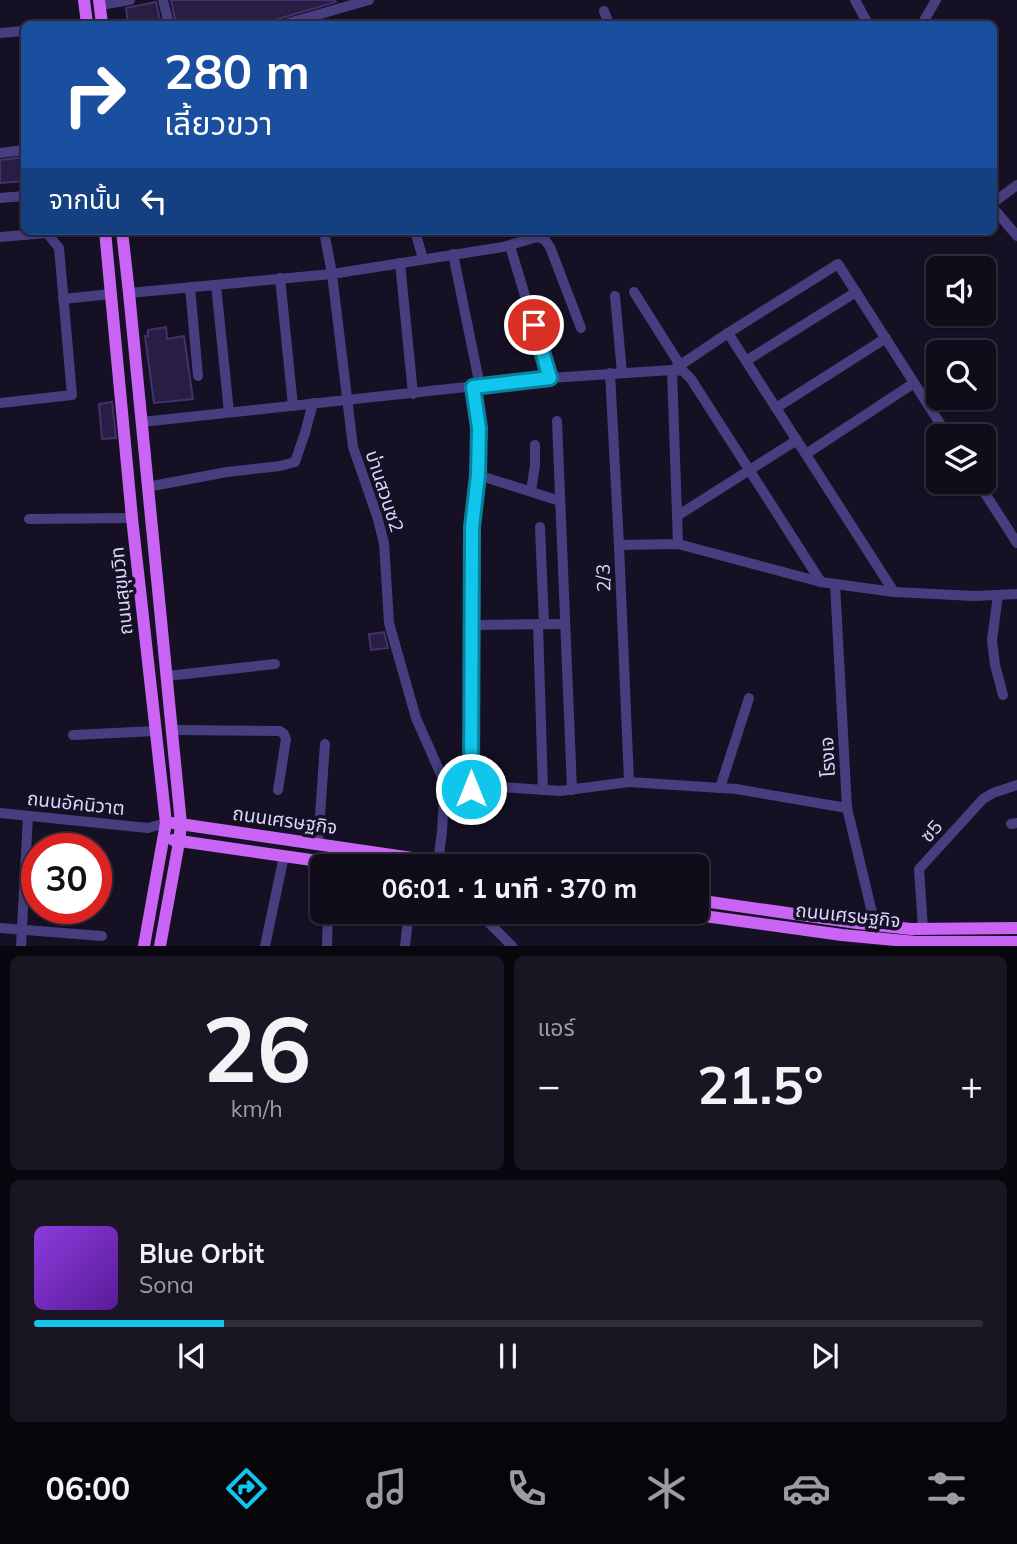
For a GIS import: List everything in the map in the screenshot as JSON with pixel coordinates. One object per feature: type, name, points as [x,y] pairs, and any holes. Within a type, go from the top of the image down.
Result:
[{"type":"main road","points":[[84,0],[87,21]]},
{"type":"main road","points":[[99,2],[102,21]]},
{"type":"main road","name":"ถนนสุขุมวิท","points":[[105,235],[132,518],[166,822],[144,946]]},
{"type":"main road","name":"ถนนสุขุมวิท","points":[[122,235],[181,824],[159,946]]},
{"type":"main road","name":"ถนนเศรษฐกิจ","points":[[166,822],[385,854]]},
{"type":"main road","name":"ถนนเศรษฐกิจ","points":[[164,838],[310,861]]},
{"type":"main road","name":"ถนนเศรษฐกิจ","points":[[709,902],[876,925],[1017,928]]},
{"type":"main road","name":"ถนนเศรษฐกิจ","points":[[709,917],[842,935],[939,944],[1017,942]]},
{"type":"street","points":[[99,2],[130,0]]},
{"type":"street","points":[[163,0],[168,21]]},
{"type":"street","points":[[294,21],[352,2],[369,0]]},
{"type":"street","points":[[855,0],[867,21]]},
{"type":"street","points":[[924,21],[936,0]]},
{"type":"street","points":[[604,11],[608,21]]},
{"type":"street","points":[[0,33],[21,30]]},
{"type":"street","points":[[0,153],[21,150]]},
{"type":"street","points":[[997,200],[1017,185]]},
{"type":"street","points":[[0,198],[21,195]]},
{"type":"street","points":[[997,213],[1017,236]]},
{"type":"street","points":[[0,237],[24,235]]},
{"type":"street","points":[[0,403],[72,395],[59,248],[49,235]]},
{"type":"street","name":"บ่านสวนซ2","points":[[325,235],[353,447],[384,543],[390,623],[416,718],[443,779],[439,854]]},
{"type":"street","points":[[416,235],[423,259]]},
{"type":"street","points":[[129,293],[332,274],[510,246],[537,237],[545,239],[550,247],[581,328]]},
{"type":"street","points":[[510,246],[550,378]]},
{"type":"street","points":[[453,254],[476,387],[479,428],[478,475],[472,527],[471,789]]},
{"type":"street","points":[[400,263],[414,394]]},
{"type":"street","points":[[676,368],[838,264],[940,424]]},
{"type":"street","points":[[280,278],[293,406]]},
{"type":"street","points":[[216,285],[229,412]]},
{"type":"street","points":[[190,287],[198,376]]},
{"type":"street","points":[[634,292],[676,368],[678,544]]},
{"type":"street","points":[[746,361],[856,292]]},
{"type":"street","points":[[64,299],[111,294]]},
{"type":"street","points":[[615,296],[622,373]]},
{"type":"street","points":[[727,333],[894,592]]},
{"type":"street","points":[[776,408],[886,338]]},
{"type":"street","points":[[142,422],[550,378],[676,368],[691,379],[821,582]]},
{"type":"street","name":"2/3","points":[[610,373],[629,782]]},
{"type":"street","points":[[806,454],[914,383]]},
{"type":"street","points":[[147,486],[295,462],[313,403]]},
{"type":"street","points":[[557,421],[572,790]]},
{"type":"street","points":[[677,516],[797,440]]},
{"type":"street","points":[[530,491],[535,465],[535,445]]},
{"type":"street","points":[[478,475],[560,501]]},
{"type":"street","points":[[985,494],[1017,543]]},
{"type":"street","points":[[29,519],[132,518]]},
{"type":"street","points":[[540,527],[544,790]]},
{"type":"street","points":[[619,545],[678,544],[821,582],[894,592],[974,596],[1017,594]]},
{"type":"street","name":"โรงเจ","points":[[835,584],[847,808],[876,925]]},
{"type":"street","points":[[998,595],[992,640],[1003,695]]},
{"type":"street","points":[[472,625],[565,624]]},
{"type":"street","points":[[167,676],[275,664]]},
{"type":"street","points":[[720,788],[749,698]]},
{"type":"street","points":[[172,730],[280,731],[286,738],[278,790]]},
{"type":"street","points":[[73,734],[155,731]]},
{"type":"street","points":[[318,844],[325,744]]},
{"type":"street","points":[[444,796],[471,789],[499,787],[560,791],[629,782],[736,789],[847,808]]},
{"type":"street","name":"ซ5","points":[[923,928],[919,869],[984,799],[1017,785]]},
{"type":"street","name":"ถนนอัคนิวาต","points":[[0,813],[148,828],[166,822]]},
{"type":"street","points":[[21,946],[28,816]]},
{"type":"street","name":"ถนนอัคนิวาต","points":[[148,828],[164,838]]},
{"type":"street","points":[[265,946],[284,856]]},
{"type":"street","points":[[327,946],[328,924]]},
{"type":"street","points":[[405,946],[408,924]]},
{"type":"street","points":[[490,924],[512,946]]},
{"type":"street","points":[[0,928],[102,936]]},
{"type":"building","points":[[171,0],[336,2],[271,21],[175,21]]},
{"type":"building","points":[[156,2],[160,21],[128,21],[126,8]]},
{"type":"building","points":[[21,157],[21,181],[0,183],[0,160]]},
{"type":"building","points":[[166,327],[167,339],[184,336],[193,399],[154,403],[145,336],[148,336],[148,330]]},
{"type":"building","points":[[112,402],[116,438],[102,439],[99,404]]},
{"type":"building","points":[[384,632],[388,648],[371,650],[369,634]]},
{"type":"route","points":[[471,789],[472,527],[478,475],[479,428],[473,387],[550,378],[534,325]]}]
